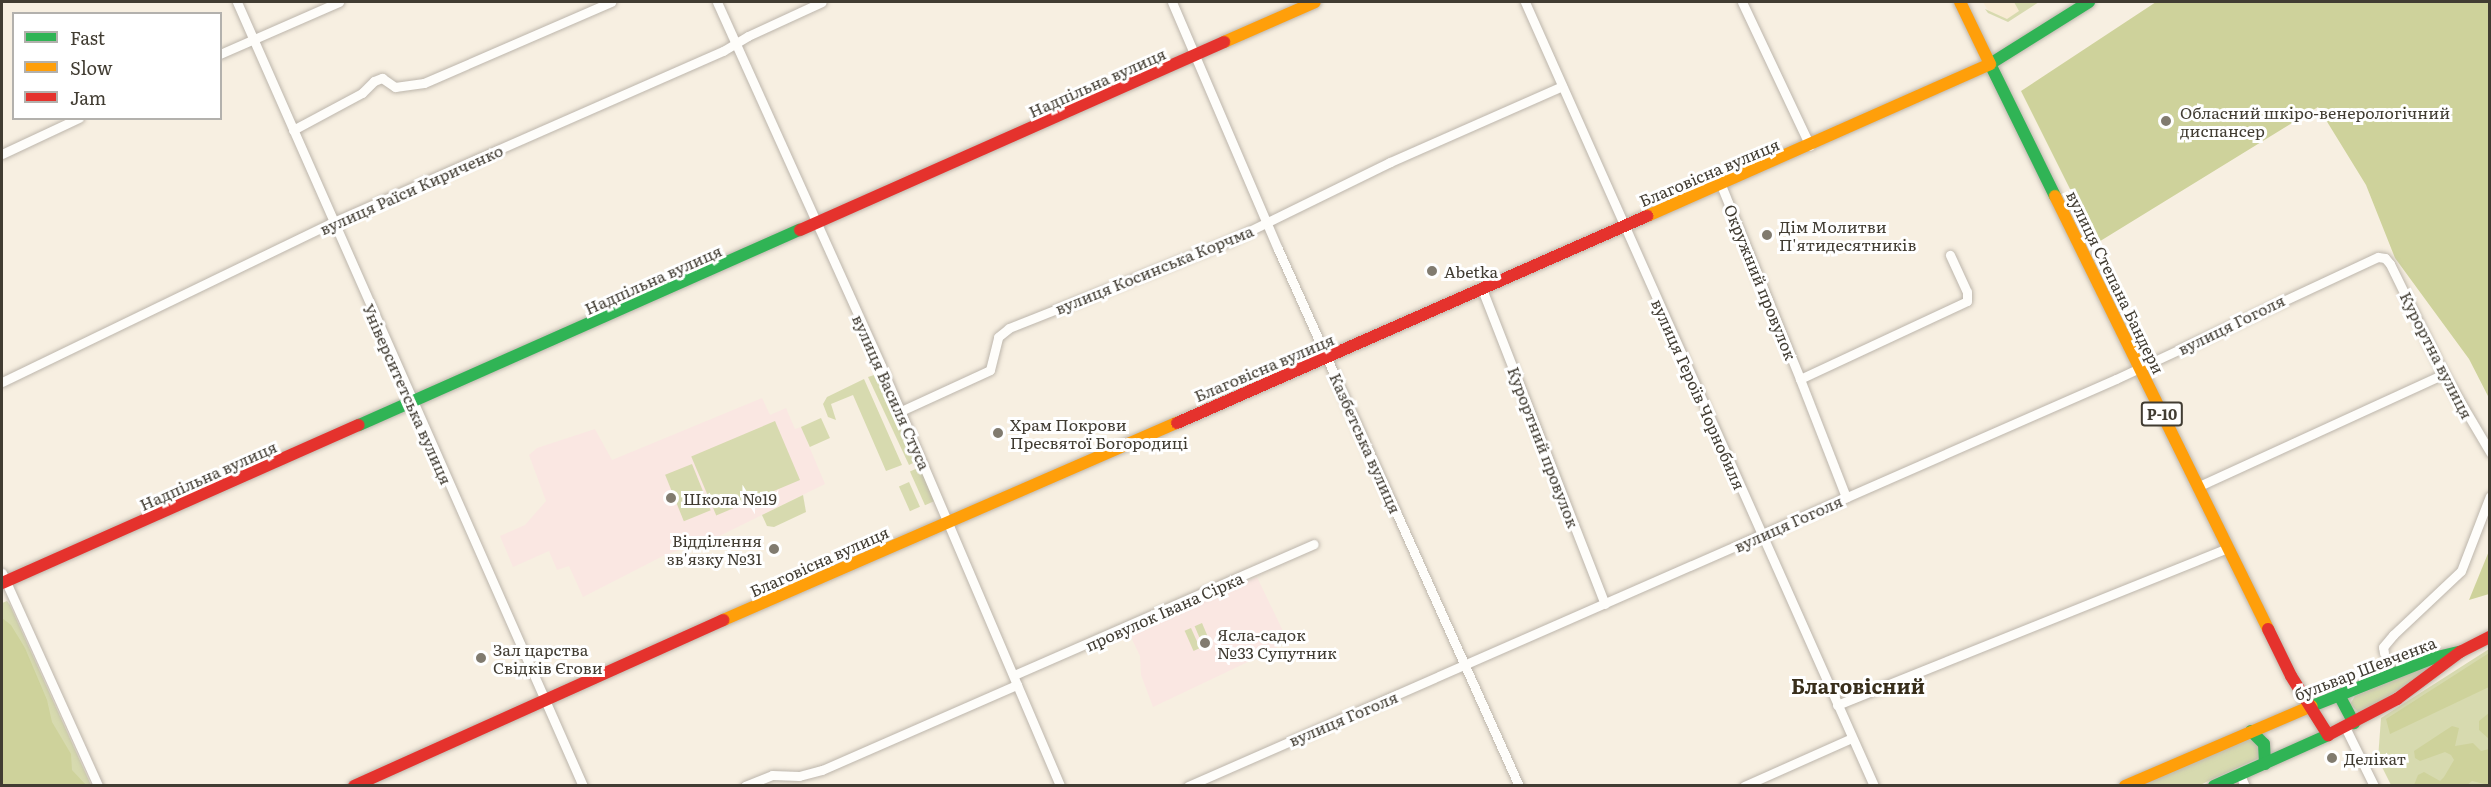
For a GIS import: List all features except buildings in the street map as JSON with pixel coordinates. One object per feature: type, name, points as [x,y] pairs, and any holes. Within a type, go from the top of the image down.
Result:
[{"type":"main road","name":"Надпільна вулиця","points":[[3,579],[412,403],[1315,2]]},
{"type":"main road","name":"вулиця Степана Бандери","points":[[1960,2],[2291,676],[2312,706],[2328,735]]},
{"type":"main road","name":"Благовісна вулиця","points":[[354,786],[543,698],[1328,358],[1810,146],[1990,64],[2089,2]]},
{"type":"main road","points":[[2460,652],[2490,637]]},
{"type":"main road","name":"бульвар Шевченка","points":[[2125,786],[2339,695],[2433,658],[2460,652]]},
{"type":"main road","name":"бульвар Шевченка","points":[[2214,786],[2243,780],[2265,764],[2350,725],[2434,675],[2460,652]]},
{"type":"main road","points":[[2339,695],[2350,725]]},
{"type":"main road","points":[[2251,731],[2264,744],[2265,764]]},
{"type":"street","name":"Університетська вулиця","points":[[237,2],[332,223],[583,786]]},
{"type":"street","points":[[222,53],[339,2]]},
{"type":"street","points":[[293,130],[362,93],[374,81],[390,80],[395,87],[424,83],[611,2]]},
{"type":"street","name":"вулиця Василя Стуса","points":[[717,2],[901,411],[1060,786]]},
{"type":"street","name":"вулиця Раїси Кириченко","points":[[2,382],[332,223],[822,2]]},
{"type":"street","name":"Казбетська вулиця","points":[[1172,2],[1267,223],[1519,786]]},
{"type":"street","name":"вулиця Героїв Чорнобиля","points":[[1525,2],[1874,786]]},
{"type":"street","points":[[1742,2],[1810,146]]},
{"type":"street","name":"вулиця Косинська Корчма","points":[[901,411],[990,370],[1003,331],[1267,223],[1390,162],[1562,86]]},
{"type":"street","points":[[2,154],[75,120]]},
{"type":"street","name":"Окружний провулок","points":[[1721,185],[1846,497]]},
{"type":"street","name":"Окружний провулок","points":[[1800,380],[1967,301],[1967,292],[1950,255]]},
{"type":"street","name":"вулиця Гоголя","points":[[1188,786],[2139,369],[2343,271],[2385,258]]},
{"type":"street","name":"Курортна вулиця","points":[[2385,258],[2444,374],[2490,452]]},
{"type":"street","name":"Курортний провулок","points":[[1482,289],[1605,604]]},
{"type":"street","points":[[2197,487],[2444,374]]},
{"type":"street","points":[[2384,653],[2383,647],[2393,635],[2461,570],[2490,496]]},
{"type":"street","name":"провулок Івана Сірка","points":[[745,786],[771,775],[799,776],[822,770],[1314,544]]},
{"type":"street","points":[[1837,705],[2227,548]]},
{"type":"street","points":[[3,579],[98,786]]},
{"type":"street","points":[[2350,725],[2374,786]]},
{"type":"street","points":[[1744,786],[1852,738]]},
{"type":"shaded area","points":[[1983,2],[2035,2],[2008,20],[1989,12]]},
{"type":"shaded area","name":"Школа №19","points":[[762,398],[770,415],[786,408],[795,429],[801,427],[825,484],[689,551],[687,547],[663,556],[583,597],[569,566],[557,570],[549,551],[513,567],[500,536],[525,525],[546,501],[529,455],[537,448],[595,429],[612,460]]},
{"type":"shaded area","name":"Ясла-садок №33 Супутник","points":[[1257,577],[1283,631],[1271,635],[1277,648],[1153,707],[1141,675],[1140,656],[1129,633]]},
{"type":"green space","points":[[2014,2],[2039,2],[2008,22],[1988,13],[1985,9],[2007,19],[2019,11]]},
{"type":"green space","name":"Обласний шкіро-венерологічний диспансер","points":[[2156,2],[2489,2],[2489,398],[2469,359],[2395,258],[2366,185],[2318,107],[2097,243],[2021,91]]},
{"type":"green space","points":[[874,375],[881,378],[916,457],[915,462],[909,465],[868,377]]},
{"type":"green space","points":[[864,379],[902,465],[886,471],[853,395],[831,404],[836,420],[828,417],[823,404],[827,397]]},
{"type":"green space","points":[[821,418],[830,438],[810,447],[801,427]]},
{"type":"green space","points":[[775,421],[800,480],[716,515],[691,457]]},
{"type":"green space","points":[[692,464],[711,510],[684,521],[665,475]]},
{"type":"green space","points":[[920,467],[935,501],[925,505],[910,471]]},
{"type":"green space","points":[[909,482],[920,507],[910,511],[899,486]]},
{"type":"green space","points":[[803,495],[806,512],[774,527],[767,526],[762,515]]},
{"type":"green space","points":[[2489,551],[2489,594],[2469,600]]},
{"type":"green space","points":[[7,601],[91,785],[74,785],[2,621],[2,603]]},
{"type":"green space","points":[[2,618],[11,625],[25,648],[47,700],[52,722],[71,754],[72,770],[86,785],[2,785]]},
{"type":"green space","points":[[1202,623],[1211,644],[1204,647],[1195,626]]},
{"type":"green space","points":[[1191,628],[1200,648],[1194,651],[1185,631]]},
{"type":"green space","points":[[2489,649],[2489,785],[2391,785],[2378,759],[2381,718]]},
{"type":"green space","points":[[2489,653],[2489,687],[2390,734],[2386,719]]},
{"type":"green space","points":[[2443,660],[2372,708],[2359,713],[2350,704],[2355,696]]},
{"type":"green space","points":[[2489,713],[2489,739],[2479,730],[2479,721]]},
{"type":"green space","points":[[2452,726],[2459,728],[2455,746],[2473,743],[2481,751],[2489,749],[2489,785],[2472,781],[2467,785],[2414,785],[2418,775],[2424,772],[2440,781],[2444,777],[2454,760],[2451,755],[2445,752],[2420,761],[2415,758],[2414,751]]},
{"type":"green space","points":[[2247,739],[2258,743],[2259,758],[2200,785],[2138,786]]},
{"type":"traffic: fast","points":[[2055,196],[1990,64],[2089,2]]},
{"type":"traffic: fast","points":[[359,425],[800,230]]},
{"type":"traffic: fast","points":[[2312,706],[2433,658],[2460,652]]},
{"type":"traffic: fast","points":[[2339,695],[2354,723]]},
{"type":"traffic: fast","points":[[2251,731],[2264,744],[2265,764]]},
{"type":"traffic: fast","points":[[2214,786],[2328,735]]},
{"type":"traffic: slow","points":[[1224,42],[1315,2]]},
{"type":"traffic: slow","points":[[1647,216],[1990,64],[1960,2]]},
{"type":"traffic: slow","points":[[2055,196],[2268,629]]},
{"type":"traffic: slow","points":[[723,620],[1177,423]]},
{"type":"traffic: slow","points":[[2125,786],[2312,706]]},
{"type":"traffic: jam","points":[[800,230],[1224,42]]},
{"type":"traffic: jam","points":[[1177,423],[1647,216]]},
{"type":"traffic: jam","points":[[2,583],[359,425]]},
{"type":"traffic: jam","points":[[354,786],[723,620]]},
{"type":"traffic: jam","points":[[2268,629],[2291,676],[2328,735],[2397,699],[2460,652],[2490,637]]},
{"type":"place","name":"Обласний шкіро-венерологічний диспансер","points":[[2166,121]]},
{"type":"place","name":"Дім Молитви П'ятидесятників","points":[[1767,235]]},
{"type":"place","name":"Abetka","points":[[1432,271]]},
{"type":"place","name":"Храм Покрови Пресвятої Богородиці","points":[[998,433]]},
{"type":"place","name":"Школа №19","points":[[671,498]]},
{"type":"place","name":"Відділення зв'язку №31","points":[[774,549]]},
{"type":"place","name":"Ясла-садок №33 Супутник","points":[[1205,643]]},
{"type":"place","name":"Зал царства Свідків Єгови","points":[[481,658]]},
{"type":"place","name":"Делікат","points":[[2332,758]]},
{"type":"district","name":"Благовісний","points":[[1858,685]]}]
